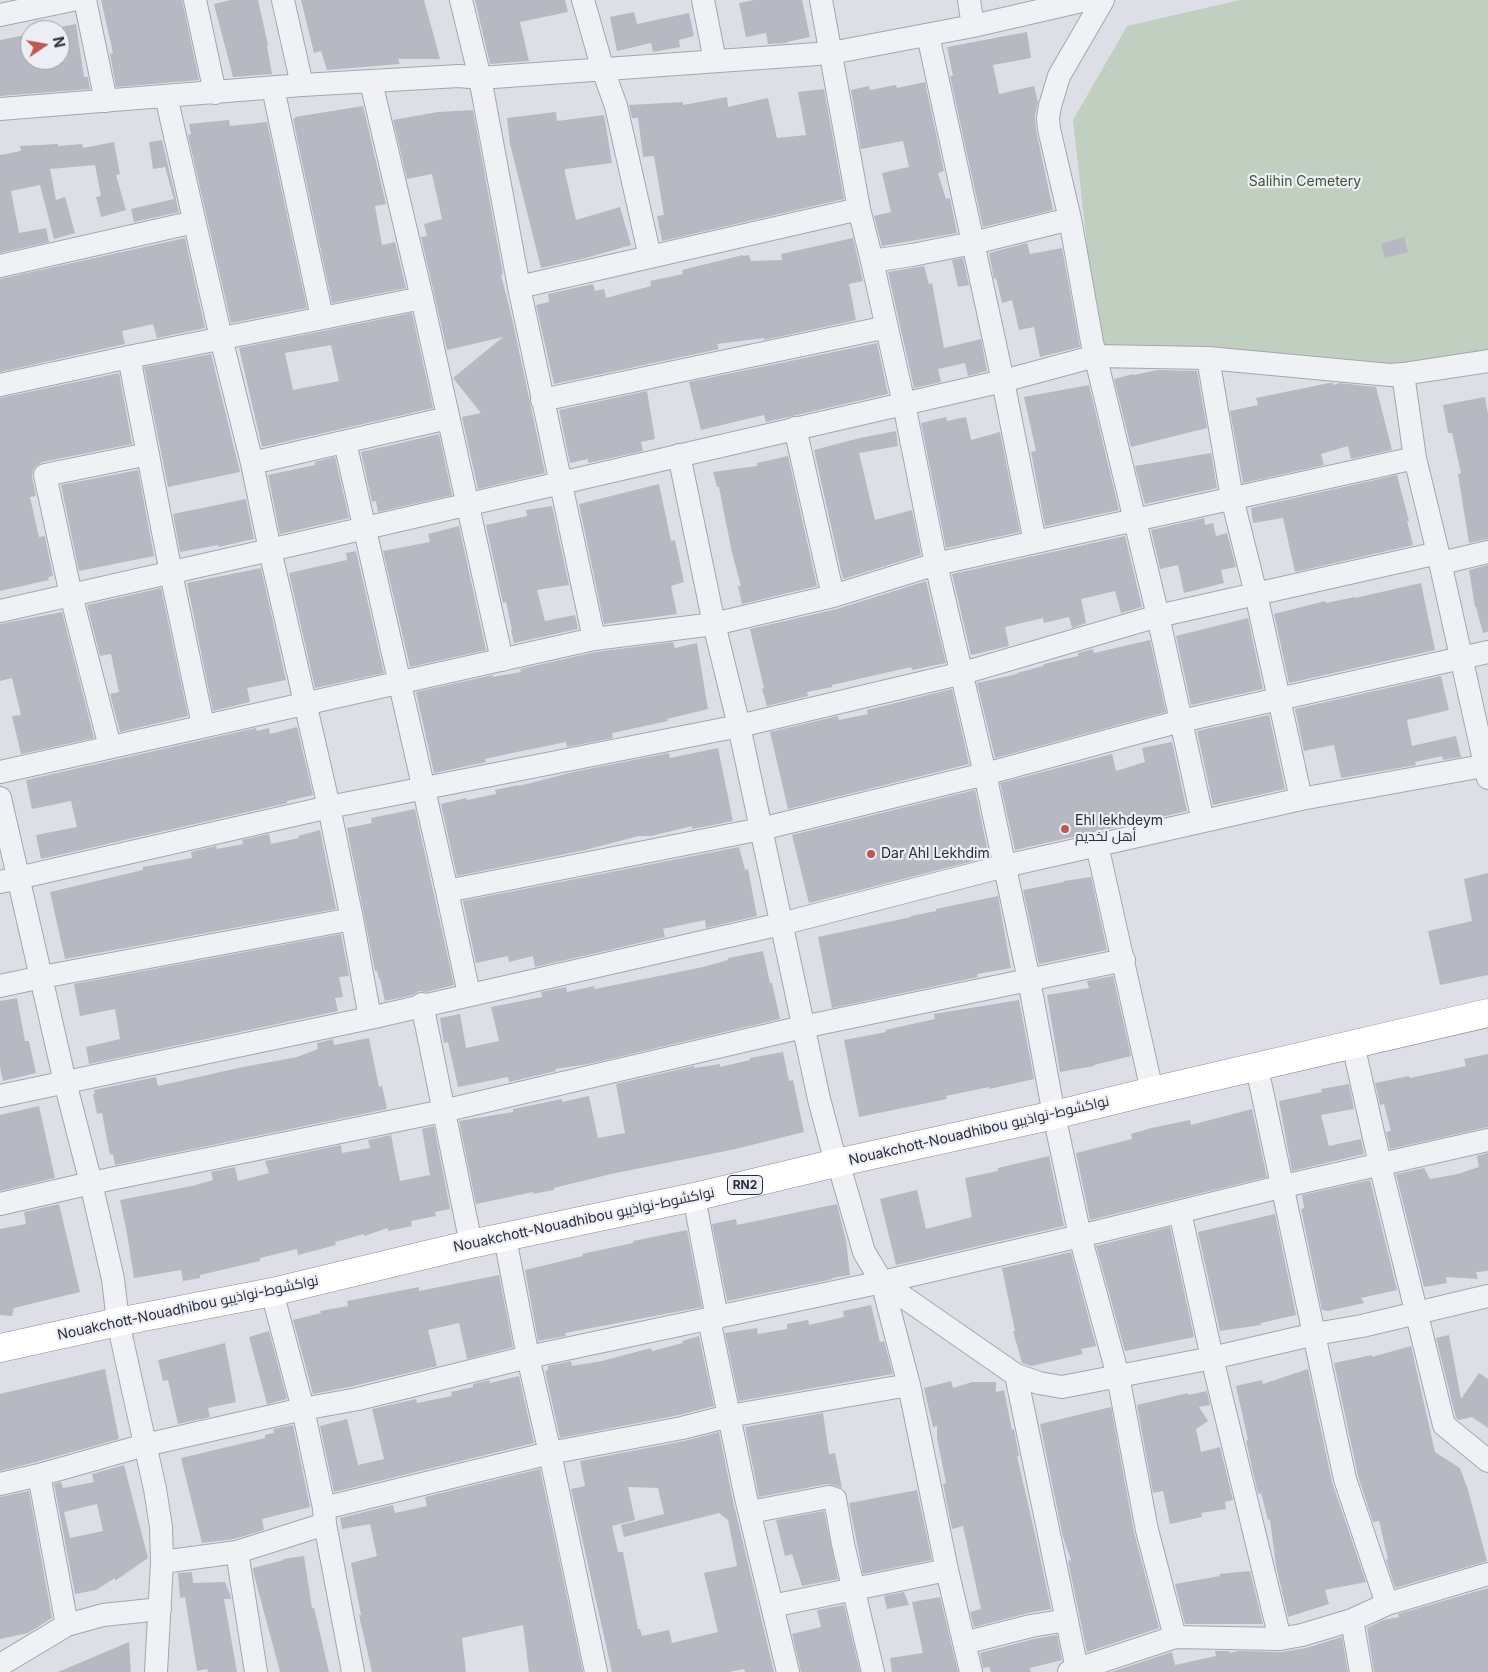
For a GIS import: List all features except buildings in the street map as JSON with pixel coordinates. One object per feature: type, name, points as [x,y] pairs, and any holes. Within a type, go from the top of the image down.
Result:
[{"type":"highway","name":"Nouakchott-Nouadhibou نواكشوط-نواذيبو","points":[[0,1348],[118,1322],[272,1292],[471,1244],[694,1197],[1488,1013]]},
{"type":"street","points":[[0,15],[72,0]]},
{"type":"street","points":[[85,0],[106,101]]},
{"type":"street","points":[[195,0],[215,94]]},
{"type":"street","points":[[282,0],[302,85]]},
{"type":"street","points":[[461,0],[480,78],[519,287],[594,640]]},
{"type":"street","points":[[583,0],[603,70],[616,106],[650,257]]},
{"type":"street","points":[[703,0],[715,61]]},
{"type":"street","points":[[820,0],[859,209],[904,404],[936,564],[963,673],[1005,866],[1080,1236],[1118,1376],[1147,1530],[1174,1637]]},
{"type":"street","points":[[969,0],[973,26]]},
{"type":"street","points":[[0,109],[215,94],[302,85],[459,76],[480,78],[831,53],[973,26],[1086,0]]},
{"type":"street","points":[[1103,0],[1059,76],[1049,112],[1050,129],[1070,219],[1096,356],[1158,616],[1204,821]]},
{"type":"street","points":[[928,35],[1003,381],[1035,542]]},
{"type":"street","points":[[371,82],[422,298],[502,660]]},
{"type":"street","points":[[273,88],[322,317]]},
{"type":"street","points":[[166,96],[220,338],[252,463],[270,550],[306,703],[352,919],[370,1018]]},
{"type":"street","points":[[519,287],[859,209]]},
{"type":"street","points":[[872,261],[973,243],[1070,219]]},
{"type":"street","points":[[0,266],[194,222]]},
{"type":"street","points":[[0,385],[220,338],[422,298]]},
{"type":"street","points":[[542,400],[887,327]]},
{"type":"street","points":[[0,611],[1003,381],[1096,356],[1208,358],[1390,375],[1488,361]]},
{"type":"street","points":[[129,357],[203,725]]},
{"type":"street","points":[[1208,358],[1232,498],[1256,594],[1301,799]]},
{"type":"street","points":[[0,1096],[370,1018],[422,1004],[781,924],[1005,866],[1301,799],[1487,769],[1440,558],[1415,458],[1403,374]]},
{"type":"street","points":[[252,463],[448,418]]},
{"type":"street","points":[[795,428],[832,596]]},
{"type":"street","points":[[345,442],[469,994]]},
{"type":"street","points":[[110,747],[71,595],[46,475],[148,454]]},
{"type":"street","points":[[679,455],[714,624],[739,726],[819,1099],[836,1163],[841,1172],[864,1252],[882,1282],[909,1385],[947,1570],[971,1672]]},
{"type":"street","points":[[0,772],[203,725],[594,640],[714,624],[832,596],[936,564],[1415,458]]},
{"type":"street","points":[[9,880],[329,807],[739,726],[963,673],[1158,616],[1256,594],[1440,558],[1488,552]]},
{"type":"street","points":[[447,891],[761,829],[985,774],[1181,721],[1488,652]]},
{"type":"street","points":[[0,798],[9,880],[42,977],[65,1082],[113,1279],[118,1322],[155,1489],[162,1562],[156,1672]]},
{"type":"street","points":[[1098,845],[1152,1091]]},
{"type":"street","points":[[0,986],[352,919]]},
{"type":"street","points":[[0,1204],[91,1183],[443,1111],[803,1027],[1124,960]]},
{"type":"street","points":[[422,1004],[471,1244]]},
{"type":"street","points":[[1353,1044],[1380,1164],[1444,1426],[1488,1461]]},
{"type":"street","points":[[1257,1068],[1284,1186],[1345,1479],[1387,1604]]},
{"type":"street","points":[[0,1484],[39,1476],[145,1445],[303,1409],[358,1399],[528,1357],[882,1282],[1284,1186],[1488,1140]]},
{"type":"street","points":[[694,1197],[729,1416],[788,1672]]},
{"type":"street","points":[[1180,1212],[1212,1358],[1280,1638]]},
{"type":"street","points":[[505,1238],[528,1357],[596,1672]]},
{"type":"street","points":[[882,1282],[1016,1375],[1039,1383],[1062,1387],[1212,1358],[1315,1334],[1417,1314],[1488,1296]]},
{"type":"street","points":[[272,1292],[303,1409],[353,1672]]},
{"type":"street","points":[[1016,1375],[1067,1620],[1073,1671],[1174,1637],[1280,1638],[1302,1634],[1352,1620],[1387,1604],[1488,1574]]},
{"type":"street","points":[[162,1562],[236,1552],[324,1516],[550,1453],[682,1428],[729,1416],[909,1385]]},
{"type":"street","points":[[39,1476],[67,1625]]},
{"type":"street","points":[[750,1512],[829,1497],[835,1499],[843,1544],[873,1672]]},
{"type":"street","points":[[236,1552],[256,1672]]},
{"type":"street","points":[[772,1606],[947,1570]]},
{"type":"street","points":[[0,1665],[67,1625],[103,1615],[160,1609]]},
{"type":"street","points":[[964,1643],[1031,1626],[1067,1620]]},
{"type":"street","points":[[1352,1620],[1361,1672]]},
{"type":"green space","name":"Salihin Cemetery","points":[[1240,0],[1488,0],[1488,354],[1388,372],[1098,345],[1073,120],[1127,26]]},
{"type":"place","name":"Ehl lekhdeym أهل لخديم","points":[[1065,829]]},
{"type":"place","name":"Dar Ahl Lekhdim","points":[[871,854]]}]
